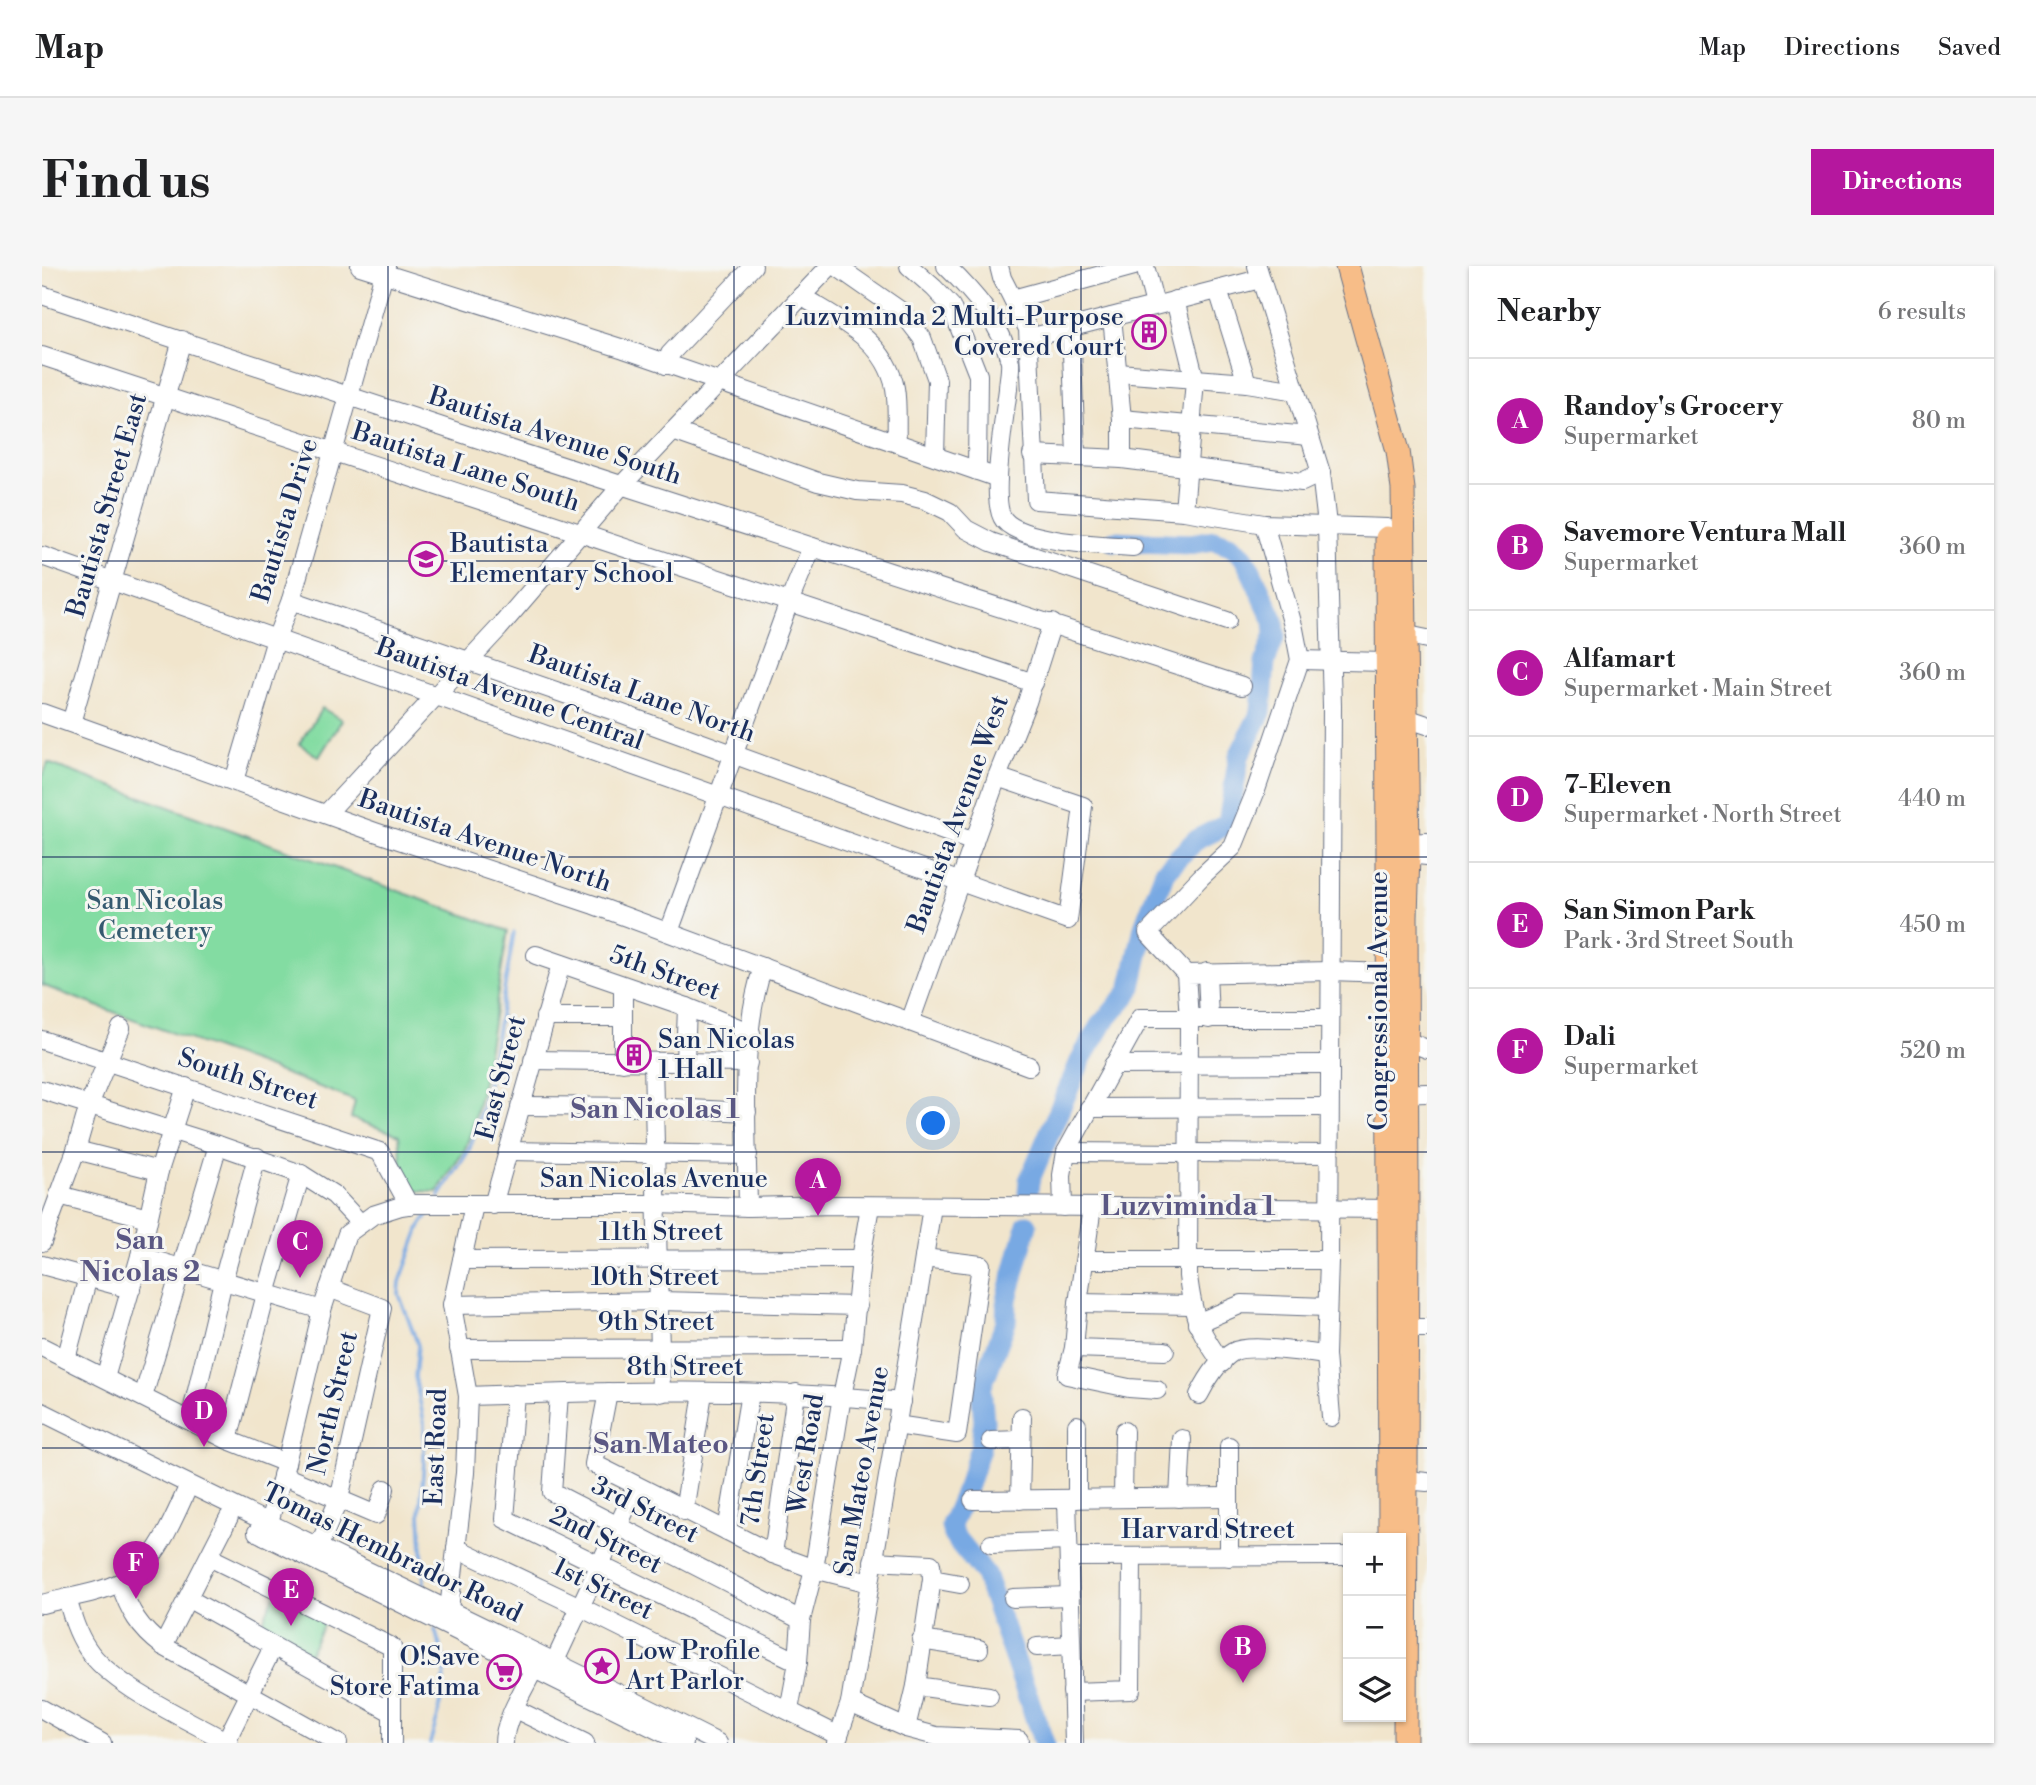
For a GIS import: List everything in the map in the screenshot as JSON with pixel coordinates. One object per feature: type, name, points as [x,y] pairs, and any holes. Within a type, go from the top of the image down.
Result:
[{"type":"main road","name":"Congressional Avenue","points":[[1331,266],[1384,453],[1395,632],[1416,721],[1406,916],[1417,1045],[1407,1094],[1398,1208],[1390,1533]]},
{"type":"main road","name":"Congressional Avenue","points":[[1347,266],[1401,466],[1403,489],[1395,632],[1386,662],[1411,849],[1388,973],[1407,1094]]},
{"type":"main road","name":"Congressional Avenue","points":[[1398,1208],[1417,1328],[1416,1481],[1406,1539]]},
{"type":"main road","name":"Congressional Avenue","points":[[1403,1596],[1405,1743]]},
{"type":"main road","points":[[1391,1722],[1391,1743]]},
{"type":"street","points":[[360,266],[385,270],[998,478]]},
{"type":"street","points":[[666,365],[670,354],[753,266]]},
{"type":"street","points":[[326,814],[468,661],[622,485],[830,266]]},
{"type":"street","points":[[836,266],[902,312],[922,338],[937,380],[935,456]]},
{"type":"street","points":[[909,266],[951,306],[978,375],[977,471]]},
{"type":"street","points":[[946,266],[979,300],[997,330],[1010,364],[996,496],[1003,519],[1012,527],[1041,537],[1133,547]]},
{"type":"street","points":[[999,266],[1002,278],[1028,329],[1036,500],[1184,511],[1264,524],[1387,528]]},
{"type":"street","points":[[1013,299],[1134,266]]},
{"type":"street","points":[[1145,266],[1155,305]]},
{"type":"street","name":"Bautista Drive","points":[[234,781],[276,639],[291,600],[385,270]]},
{"type":"street","points":[[1029,338],[1218,290],[1259,273],[1321,473],[1327,525],[1332,661],[1329,1261],[1326,1307],[1326,1355],[1331,1417]]},
{"type":"street","points":[[1218,290],[1247,383]]},
{"type":"street","name":"Bautista Avenue South","points":[[42,295],[1242,686]]},
{"type":"street","points":[[801,296],[867,337],[885,362],[895,388],[897,443]]},
{"type":"street","points":[[1175,300],[1195,380],[1184,511]]},
{"type":"street","points":[[1112,317],[1122,419],[1122,459]]},
{"type":"street","points":[[1071,327],[1076,456]]},
{"type":"street","name":"Bautista Street East","points":[[71,723],[181,340]]},
{"type":"street","name":"Bautista Lane South","points":[[42,356],[1034,683]]},
{"type":"street","points":[[1118,373],[1247,383],[1296,391]]},
{"type":"street","points":[[1122,419],[1309,436]]},
{"type":"street","points":[[673,431],[818,482],[857,491],[902,494],[925,500],[950,512],[966,529],[990,542],[1227,621]]},
{"type":"street","points":[[1032,455],[1122,459],[1302,482],[1321,473]]},
{"type":"street","points":[[1222,1363],[1196,1323],[1192,1305],[1188,1259],[1189,1019],[1186,974],[1148,933],[1233,847],[1240,835],[1300,660],[1294,629],[1264,524]]},
{"type":"street","points":[[669,932],[789,602],[813,547]]},
{"type":"street","name":"Bautista Avenue Central","points":[[42,556],[1068,920],[1083,806],[997,777]]},
{"type":"street","name":"Bautista Lane North","points":[[291,600],[974,842]]},
{"type":"street","name":"Bautista Avenue West","points":[[910,1022],[997,777],[1034,683],[1052,623]]},
{"type":"street","points":[[1395,632],[1427,639]]},
{"type":"street","points":[[1300,660],[1386,662]]},
{"type":"street","name":"Bautista Avenue North","points":[[42,713],[669,932],[1029,1066]]},
{"type":"street","name":"5th Street","points":[[536,955],[687,1007],[751,1033]]},
{"type":"street","name":"East Street","points":[[493,1205],[561,964]]},
{"type":"street","points":[[748,1207],[746,1093],[754,994],[763,967]]},
{"type":"street","points":[[1186,974],[1330,971],[1388,973]]},
{"type":"street","points":[[1207,972],[1209,1019]]},
{"type":"street","points":[[623,986],[623,1062]]},
{"type":"street","points":[[685,1062],[687,1007]]},
{"type":"street","points":[[545,1017],[623,1017]]},
{"type":"street","points":[[1063,1207],[1062,1175],[1066,1152],[1140,1018],[1329,1018]]},
{"type":"street","points":[[42,1242],[46,1216],[59,1195],[89,1105],[121,1028]]},
{"type":"street","name":"South Street","points":[[42,1040],[380,1152],[409,1205]]},
{"type":"street","points":[[533,1060],[748,1063]]},
{"type":"street","points":[[653,1062],[661,1393]]},
{"type":"street","points":[[1114,1065],[1330,1064]]},
{"type":"street","points":[[104,1378],[140,1256],[159,1171],[186,1087]]},
{"type":"street","points":[[44,1096],[89,1105],[257,1157],[302,1174],[325,1187],[360,1223],[347,1234],[322,1310],[267,1530]]},
{"type":"street","points":[[520,1106],[747,1111]]},
{"type":"street","points":[[1089,1108],[1328,1107]]},
{"type":"street","points":[[143,1397],[218,1145]]},
{"type":"street","points":[[76,1150],[159,1171]]},
{"type":"street","points":[[508,1151],[748,1155]]},
{"type":"street","points":[[1066,1152],[1329,1154]]},
{"type":"street","points":[[190,1420],[223,1281],[257,1157]]},
{"type":"street","points":[[228,1440],[266,1294],[302,1174]]},
{"type":"street","points":[[59,1195],[148,1218]]},
{"type":"street","name":"San Nicolas Avenue","points":[[360,1223],[373,1215],[409,1205],[1398,1208]]},
{"type":"street","name":"East Road","points":[[449,1609],[465,1473],[468,1396],[452,1305],[474,1205]]},
{"type":"street","name":"West Road","points":[[789,1710],[801,1620],[814,1569],[852,1348],[861,1259],[870,1206]]},
{"type":"street","name":"San Mateo Avenue","points":[[837,1740],[850,1703],[932,1206]]},
{"type":"street","points":[[1092,1207],[1074,1348],[1067,1376],[1129,1388],[1157,1390]]},
{"type":"street","points":[[140,1256],[322,1310]]},
{"type":"street","points":[[895,1425],[957,1434],[981,1265],[924,1258]]},
{"type":"street","name":"11th Street","points":[[461,1259],[861,1259]]},
{"type":"street","points":[[1085,1260],[1329,1261]]},
{"type":"street","points":[[42,1265],[131,1289]]},
{"type":"street","points":[[66,1359],[88,1277]]},
{"type":"street","name":"North Street","points":[[318,1548],[338,1499],[382,1308],[329,1288]]},
{"type":"street","name":"10th Street","points":[[452,1305],[659,1301],[858,1306]]},
{"type":"street","points":[[1078,1303],[1192,1305]]},
{"type":"street","points":[[1196,1323],[1242,1304],[1326,1307]]},
{"type":"street","name":"North Street","points":[[42,1347],[376,1516],[385,1489]]},
{"type":"street","name":"9th Street","points":[[459,1349],[852,1348]]},
{"type":"street","points":[[1074,1348],[1165,1351]]},
{"type":"street","points":[[1199,1395],[1222,1363],[1234,1352],[1251,1348],[1326,1355]]},
{"type":"street","points":[[608,1392],[594,1464],[773,1554],[814,1569],[870,1583]]},
{"type":"street","name":"8th Street","points":[[468,1396],[608,1392],[796,1393],[901,1402]]},
{"type":"street","points":[[684,1510],[703,1393]]},
{"type":"street","points":[[727,1531],[750,1393]]},
{"type":"street","name":"7th Street","points":[[773,1554],[796,1393]]},
{"type":"street","name":"2nd Street","points":[[515,1394],[505,1519],[797,1662]]},
{"type":"street","name":"3rd Street","points":[[559,1394],[552,1492],[801,1620]]},
{"type":"street","name":"Tomas Hembrador Road","points":[[42,1412],[534,1669],[684,1743]]},
{"type":"street","points":[[1020,1500],[1022,1418]]},
{"type":"street","name":"Tomas Hembrador Road","points":[[42,1424],[187,1490],[229,1517],[318,1548],[449,1609],[718,1743]]},
{"type":"street","points":[[1074,1743],[1068,1549],[1077,1425]]},
{"type":"street","points":[[1124,1431],[1124,1499]]},
{"type":"street","points":[[1179,1498],[1182,1439]]},
{"type":"street","points":[[991,1441],[1021,1440]]},
{"type":"street","points":[[1229,1446],[1229,1557]]},
{"type":"street","points":[[555,1661],[636,1487]]},
{"type":"street","points":[[42,1604],[120,1583],[140,1570],[154,1552],[187,1490]]},
{"type":"street","points":[[973,1500],[1228,1497]]},
{"type":"street","points":[[163,1646],[229,1517]]},
{"type":"street","name":"Harvard Street","points":[[991,1544],[1132,1557],[1343,1556]]},
{"type":"street","name":"1st Street","points":[[456,1548],[789,1710],[837,1740]]},
{"type":"street","points":[[1072,1692],[1131,1690],[1132,1557]]},
{"type":"street","points":[[209,1558],[393,1647],[392,1743]]},
{"type":"street","points":[[873,1561],[931,1564],[932,1579],[916,1686],[906,1728]]},
{"type":"street","points":[[932,1579],[960,1584]]},
{"type":"street","points":[[120,1583],[126,1600],[145,1633],[163,1646],[338,1743]]},
{"type":"street","points":[[1013,1598],[1069,1596]]},
{"type":"street","points":[[67,1598],[75,1626],[88,1650],[111,1673],[147,1697],[227,1742],[274,1647]]},
{"type":"street","points":[[189,1598],[391,1712]]},
{"type":"street","points":[[921,1640],[979,1649]]},
{"type":"street","points":[[1037,1647],[1070,1645]]},
{"type":"street","points":[[504,1743],[514,1709],[534,1669]]},
{"type":"street","points":[[916,1686],[989,1696]]},
{"type":"street","points":[[850,1703],[906,1728],[936,1736],[1019,1740]]},
{"type":"street","points":[[42,1709],[102,1743]]},
{"type":"street","points":[[514,1709],[585,1743]]},
{"type":"green space","points":[[322,708],[342,720],[319,757],[299,744]]},
{"type":"green space","name":"San Nicolas Cemetery","points":[[48,763],[508,931],[484,1077],[472,1129],[465,1149],[437,1192],[404,1190],[399,1135],[351,1118],[355,1101],[42,985],[42,778]]},
{"type":"green space","points":[[275,1594],[326,1619],[306,1660],[257,1633]]},
{"type":"waterway","points":[[1028,1193],[1029,1181],[1082,1057],[1102,1024],[1130,991],[1144,927],[1165,871],[1196,840],[1228,824],[1239,756],[1261,712],[1265,662],[1275,635],[1274,621],[1250,569],[1243,556],[1231,546],[1214,540],[1190,544],[1114,541]]},
{"type":"waterway","points":[[439,1197],[469,1150],[476,1130],[489,1078],[514,933]]},
{"type":"waterway","points":[[424,1584],[420,1513],[424,1422],[415,1377],[418,1345],[399,1294],[400,1282],[420,1227],[432,1209]]},
{"type":"waterway","points":[[1027,1225],[1007,1299],[1006,1322],[981,1388],[984,1421],[980,1448],[951,1525],[953,1535],[985,1574],[1044,1743]]},
{"type":"waterway","points":[[430,1743],[438,1716],[446,1665],[435,1630]]},
{"type":"place","name":"Luzviminda 2 Multi-Purpose Covered Court","points":[[1149,332]]},
{"type":"place","name":"Bautista Elementary School","points":[[426,559]]},
{"type":"place","name":"San Nicolas 1 Hall","points":[[634,1055]]},
{"type":"place","name":"Randoy's Grocery","points":[[818,1216]]},
{"type":"place","name":"Alfamart","points":[[300,1278]]},
{"type":"place","name":"7-Eleven","points":[[204,1447]]},
{"type":"place","name":"Dali","points":[[136,1599]]},
{"type":"place","name":"San Simon Park","points":[[291,1626]]},
{"type":"place","name":"Low Profile Art Parlor","points":[[602,1666]]},
{"type":"place","name":"O!Save Store Fatima","points":[[504,1672]]},
{"type":"place","name":"Savemore Ventura Mall","points":[[1243,1683]]},
{"type":"district","name":"San Nicolas 1","points":[[655,1109]]},
{"type":"district","name":"Luzviminda 1","points":[[1188,1206]]},
{"type":"district","name":"San Nicolas 2","points":[[140,1256]]},
{"type":"district","name":"San Mateo","points":[[661,1444]]}]
